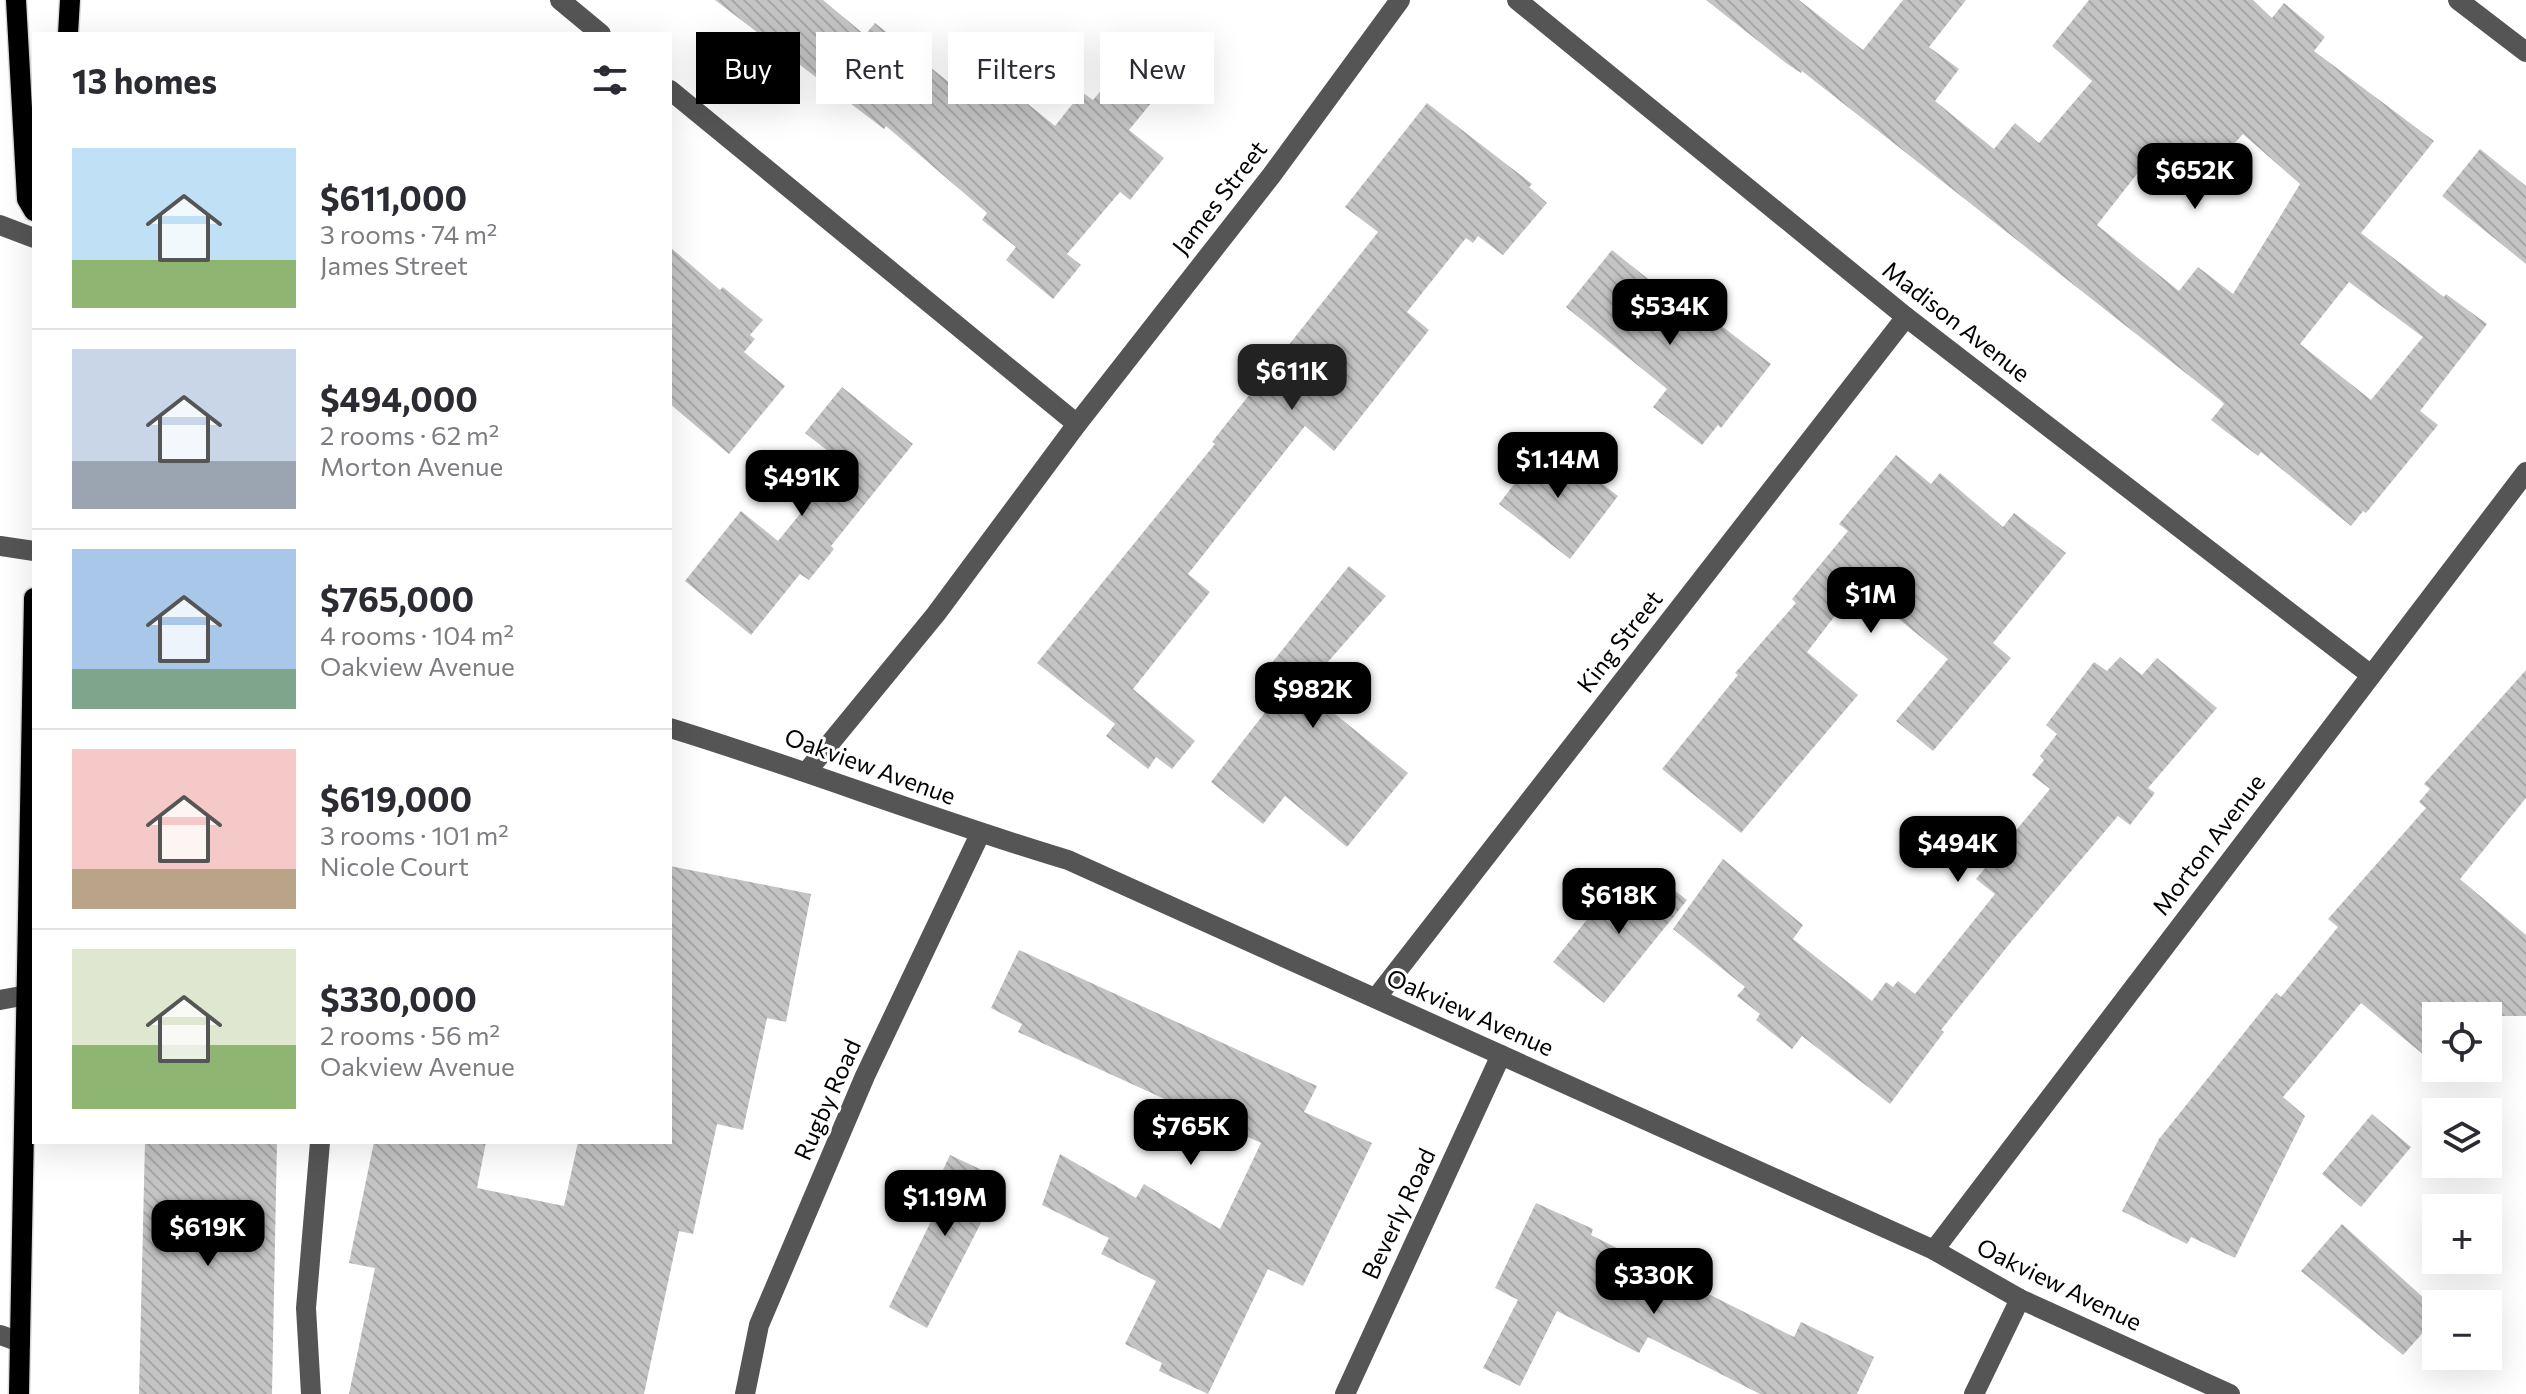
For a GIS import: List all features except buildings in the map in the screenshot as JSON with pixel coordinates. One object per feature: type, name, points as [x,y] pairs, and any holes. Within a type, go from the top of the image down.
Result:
[{"type":"main road","points":[[16,0],[27,199],[32,208]]},
{"type":"main road","points":[[68,32],[70,0]]},
{"type":"main road","points":[[19,1394],[32,711]]},
{"type":"street","points":[[560,0],[599,32]]},
{"type":"street","name":"James Street","points":[[808,770],[936,614],[1077,424],[1271,176],[1400,0]]},
{"type":"street","name":"Madison Avenue","points":[[1517,0],[1906,317],[2371,675]]},
{"type":"street","points":[[2458,0],[2526,52]]},
{"type":"street","points":[[672,92],[1077,424]]},
{"type":"street","points":[[0,225],[32,237]]},
{"type":"street","name":"King Street","points":[[1376,998],[1906,317]]},
{"type":"street","name":"Morton Avenue","points":[[1934,1250],[2526,472]]},
{"type":"street","points":[[0,546],[32,551]]},
{"type":"street","name":"Oakview Avenue","points":[[672,729],[808,770],[980,834],[1068,860],[1934,1250],[2020,1299],[2230,1394]]},
{"type":"street","name":"Rugby Road","points":[[745,1394],[765,1310],[865,1076],[980,834]]},
{"type":"street","points":[[0,1000],[27,995]]},
{"type":"street","name":"Beverly Road","points":[[1345,1394],[1501,1055]]},
{"type":"street","points":[[311,1394],[306,1308],[320,1144]]},
{"type":"street","points":[[1974,1394],[2020,1299]]},
{"type":"street","points":[[0,1335],[20,1342]]}]
